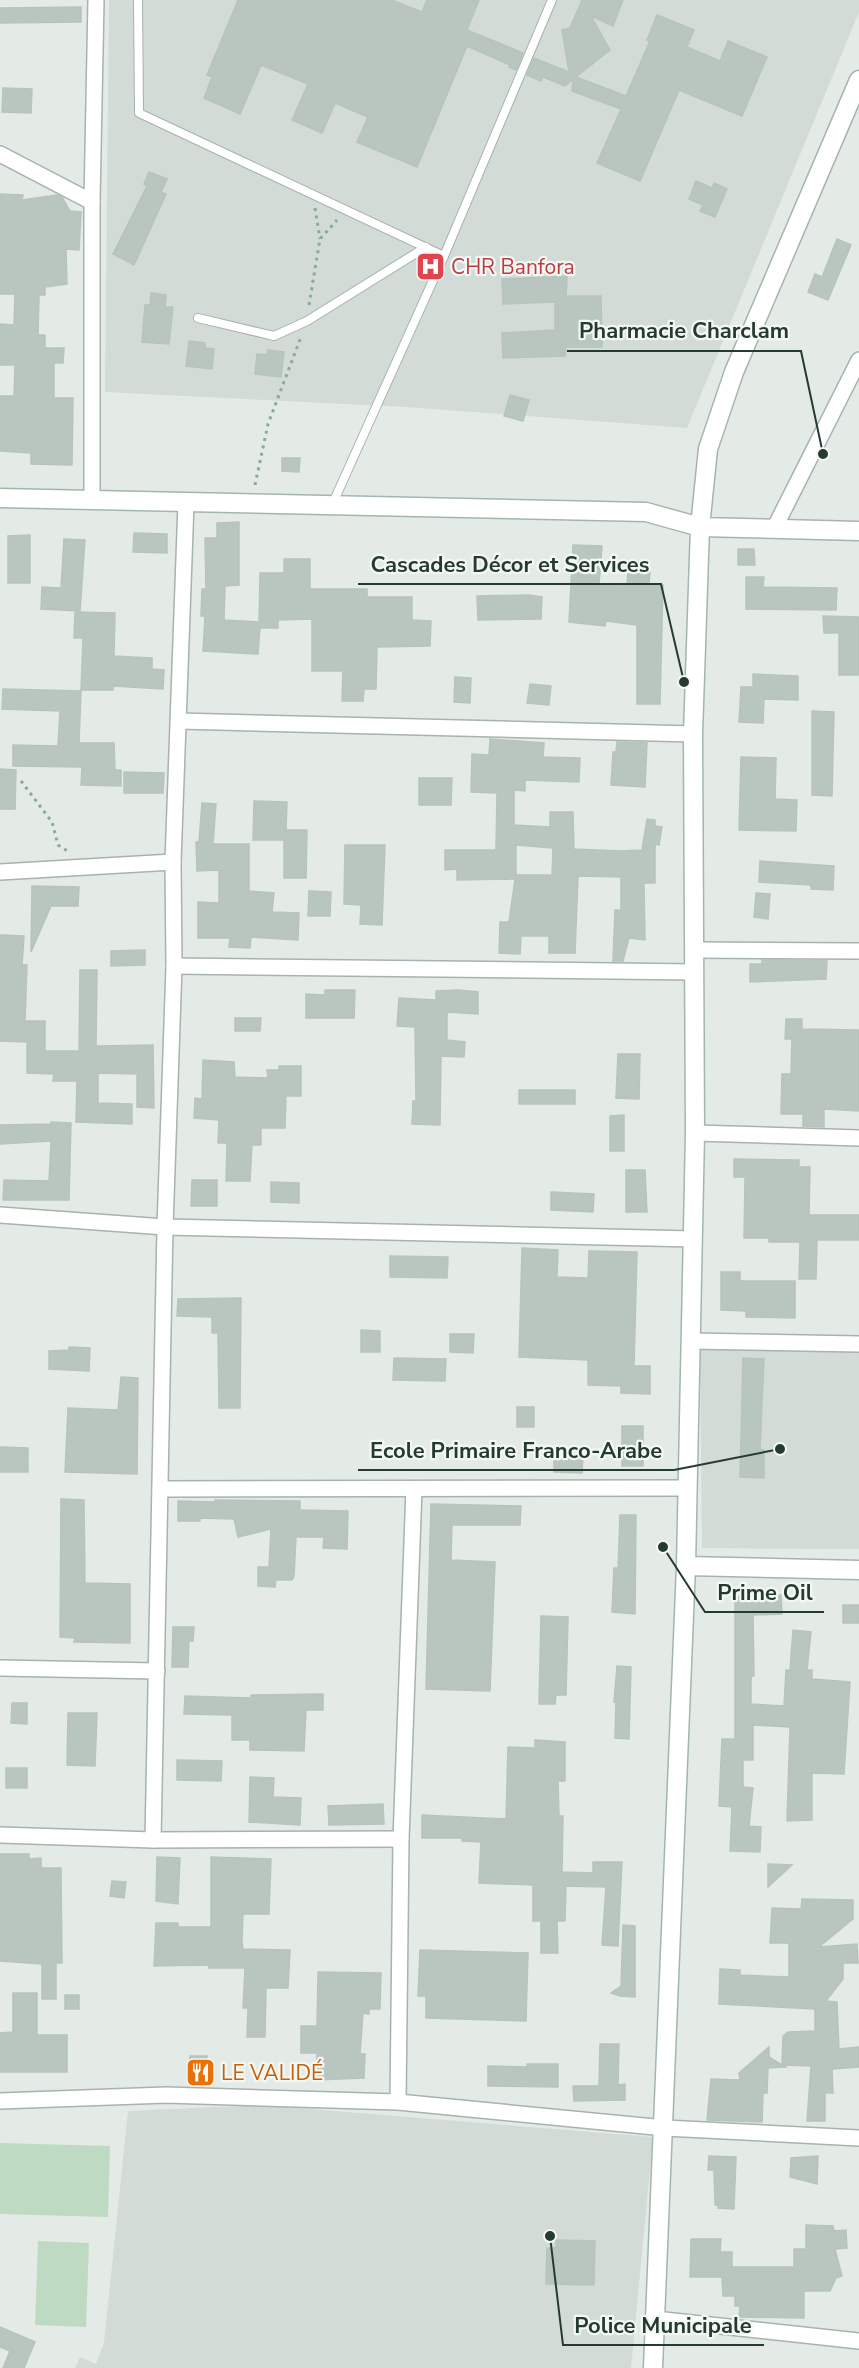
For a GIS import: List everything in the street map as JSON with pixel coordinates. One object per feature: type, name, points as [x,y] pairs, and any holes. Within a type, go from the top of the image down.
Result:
[{"type":"main road","points":[[653,2368],[665,2128],[688,1488],[695,1133],[696,950],[693,734],[700,527],[708,449],[734,372],[859,80]]},
{"type":"main road","points":[[0,498],[646,512],[700,527],[859,531]]},
{"type":"main road","points":[[686,1566],[859,1570]]},
{"type":"street","points":[[92,501],[92,202],[96,0]]},
{"type":"street","points":[[0,154],[92,202]]},
{"type":"street","points":[[774,529],[859,360]]},
{"type":"street","points":[[153,1840],[165,1227],[174,966],[173,862],[186,503]]},
{"type":"street","points":[[179,721],[693,734]]},
{"type":"street","points":[[0,872],[173,862]]},
{"type":"street","points":[[696,950],[859,951]]},
{"type":"street","points":[[174,966],[695,972]]},
{"type":"street","points":[[695,1133],[859,1138]]},
{"type":"street","points":[[0,1215],[165,1227],[693,1239]]},
{"type":"street","points":[[691,1341],[859,1344]]},
{"type":"street","points":[[160,1489],[688,1488]]},
{"type":"street","points":[[398,2102],[401,1839],[414,1489]]},
{"type":"street","points":[[0,1668],[157,1671]]},
{"type":"street","points":[[0,1836],[153,1840],[401,1839]]},
{"type":"street","points":[[0,2101],[166,2095],[398,2102],[665,2128],[859,2138]]},
{"type":"street","points":[[655,2319],[859,2342]]},
{"type":"lane","points":[[138,0],[139,113],[444,256]]},
{"type":"lane","points":[[332,506],[444,256],[552,0]]},
{"type":"lane","points":[[198,318],[274,336],[306,321],[426,247]]},
{"type":"path","points":[[251,504],[268,424],[306,321],[320,239],[312,194]]},
{"type":"path","points":[[320,239],[346,210]]},
{"type":"path","points":[[21,781],[52,822],[58,845],[93,866]]},
{"type":"shaded area","name":"CHR Banfora","points":[[109,0],[859,0],[859,12],[687,428],[406,407],[105,392]]},
{"type":"shaded area","points":[[700,1347],[859,1349],[859,1549],[702,1548]]},
{"type":"shaded area","points":[[261,2105],[653,2137],[631,2368],[75,2368],[80,2357],[96,2364],[104,2343],[128,2111]]},
{"type":"green space","points":[[0,2143],[110,2146],[108,2217],[0,2214]]},
{"type":"green space","points":[[38,2241],[89,2243],[86,2327],[35,2325]]},
{"type":"building","points":[[238,0],[392,0],[422,12],[427,0],[479,0],[467,30],[523,53],[516,70],[509,67],[510,65],[467,46],[417,167],[357,142],[368,117],[335,103],[322,133],[292,120],[308,84],[261,65],[240,114],[204,98],[212,77],[207,75]]},
{"type":"building","points":[[582,0],[623,0],[613,26],[591,16],[610,50],[576,77],[626,96],[650,41],[647,40],[657,15],[694,30],[687,47],[720,61],[728,41],[767,57],[742,116],[679,90],[640,181],[597,163],[621,109],[572,91],[573,79],[565,86],[543,77],[541,81],[527,75],[534,58],[569,72],[562,30],[570,28]]},
{"type":"building","points":[[81,7],[81,22],[0,23],[0,8]]},
{"type":"building","points":[[3,88],[32,89],[31,113],[2,112]]},
{"type":"building","points":[[149,172],[167,179],[161,192],[166,194],[134,265],[113,254],[147,186],[144,184]]},
{"type":"building","points":[[696,181],[712,188],[714,183],[727,189],[715,217],[700,211],[703,205],[689,199]]},
{"type":"building","points":[[0,194],[23,195],[22,200],[57,195],[62,197],[70,211],[81,212],[79,250],[66,249],[67,284],[45,287],[45,295],[39,295],[38,335],[45,335],[45,348],[64,348],[63,363],[54,363],[54,398],[73,398],[72,465],[31,464],[31,453],[0,451],[0,396],[14,396],[15,365],[0,365],[0,324],[14,325],[15,294],[0,294]]},
{"type":"building","points":[[837,239],[851,245],[828,300],[808,292],[815,274],[822,277]]},
{"type":"building","points":[[567,276],[566,296],[601,296],[602,347],[566,347],[565,356],[503,358],[502,333],[555,330],[555,302],[503,304],[502,279]]},
{"type":"building","points":[[151,293],[166,295],[165,307],[173,307],[169,344],[142,342],[145,305],[150,305]]},
{"type":"building","points":[[189,341],[205,343],[205,348],[214,349],[212,369],[186,366]]},
{"type":"building","points":[[268,350],[284,352],[281,377],[255,374],[257,354],[267,355]]},
{"type":"building","points":[[510,395],[529,400],[523,421],[504,416]]},
{"type":"building","points":[[282,458],[300,458],[299,472],[282,471]]},
{"type":"building","points":[[239,522],[239,585],[225,586],[224,620],[259,622],[260,573],[284,573],[284,559],[310,559],[310,589],[367,589],[367,597],[412,597],[412,620],[431,621],[430,646],[377,647],[376,689],[364,689],[363,701],[342,701],[343,671],[312,671],[312,619],[278,620],[278,628],[260,628],[258,654],[203,651],[205,616],[201,616],[202,589],[206,589],[205,538],[217,538],[217,523]]},
{"type":"building","points":[[134,533],[167,534],[167,553],[133,552]]},
{"type":"building","points":[[30,535],[30,583],[8,583],[8,536]]},
{"type":"building","points":[[64,539],[85,540],[80,611],[41,609],[42,587],[61,588]]},
{"type":"building","points":[[573,545],[602,546],[599,584],[627,585],[628,571],[650,572],[649,584],[663,585],[660,704],[637,704],[637,625],[606,621],[605,626],[569,622]]},
{"type":"building","points":[[738,549],[754,549],[755,565],[738,565]]},
{"type":"building","points":[[746,577],[764,577],[763,587],[837,588],[836,610],[746,609]]},
{"type":"building","points":[[477,596],[542,597],[541,619],[478,620]]},
{"type":"building","points":[[75,612],[115,613],[114,656],[152,658],[152,669],[164,670],[163,689],[113,686],[113,690],[81,690],[83,638],[74,638]]},
{"type":"building","points":[[823,616],[859,617],[859,675],[839,675],[839,633],[824,633]]},
{"type":"building","points":[[753,674],[798,676],[798,700],[764,699],[763,723],[739,722],[741,687],[753,687]]},
{"type":"building","points":[[455,677],[471,678],[470,703],[454,702]]},
{"type":"building","points":[[530,684],[551,686],[549,705],[527,703]]},
{"type":"building","points":[[3,689],[81,691],[79,743],[114,743],[115,770],[121,770],[121,786],[81,785],[82,767],[13,766],[13,745],[58,746],[60,711],[2,709]]},
{"type":"building","points":[[812,711],[834,712],[832,796],[812,795]]},
{"type":"building","points":[[490,739],[544,743],[543,757],[580,758],[579,782],[525,780],[525,791],[514,790],[514,825],[550,827],[550,812],[573,812],[574,849],[621,851],[642,850],[647,819],[655,820],[655,826],[662,827],[659,845],[655,844],[655,883],[644,883],[645,940],[629,938],[623,961],[613,961],[615,910],[621,910],[621,877],[578,876],[575,953],[549,953],[549,936],[521,936],[520,954],[499,953],[500,922],[509,922],[515,879],[457,880],[457,869],[445,870],[445,850],[496,850],[497,793],[471,792],[472,754],[489,755]],"holes":[[[516,845],[553,848],[552,875],[516,875]]]},
{"type":"building","points":[[617,742],[647,743],[645,787],[611,785],[613,752],[616,752]]},
{"type":"building","points":[[741,757],[776,758],[775,799],[797,800],[796,831],[739,830]]},
{"type":"building","points":[[0,769],[16,770],[15,809],[0,809]]},
{"type":"building","points":[[124,772],[164,773],[163,793],[124,793]]},
{"type":"building","points":[[419,778],[452,778],[451,805],[419,805]]},
{"type":"building","points":[[254,801],[287,802],[286,830],[307,830],[306,878],[284,878],[284,840],[253,840]]},
{"type":"building","points":[[202,803],[216,804],[213,844],[249,844],[249,891],[274,893],[272,912],[299,913],[298,940],[251,937],[250,948],[229,947],[230,938],[198,938],[198,902],[219,903],[219,870],[197,871],[196,842],[199,842]]},
{"type":"building","points":[[345,845],[385,845],[382,925],[360,924],[361,905],[344,904]]},
{"type":"building","points":[[760,861],[834,866],[833,890],[811,889],[811,885],[759,882]]},
{"type":"building","points":[[32,886],[79,887],[78,906],[51,906],[31,952]]},
{"type":"building","points":[[309,891],[331,892],[330,916],[308,916]]},
{"type":"building","points":[[756,893],[770,894],[768,919],[754,917]]},
{"type":"building","points":[[0,935],[24,936],[22,965],[27,965],[25,1021],[45,1021],[45,1051],[79,1051],[80,970],[97,970],[96,1046],[153,1045],[154,1108],[137,1107],[137,1074],[98,1073],[98,1103],[132,1104],[132,1124],[76,1122],[77,1081],[53,1081],[54,1074],[27,1073],[27,1042],[0,1041]]},
{"type":"building","points":[[145,950],[145,965],[111,966],[111,951]]},
{"type":"building","points":[[762,960],[827,961],[826,979],[750,982],[750,964],[762,964]]},
{"type":"building","points":[[325,990],[355,990],[354,1018],[306,1018],[306,994],[325,995]]},
{"type":"building","points":[[436,991],[478,992],[478,1014],[447,1012],[447,1040],[465,1042],[464,1057],[441,1056],[440,1125],[412,1124],[413,1101],[416,1101],[415,1027],[397,1026],[399,998],[436,1000]]},
{"type":"building","points":[[235,1018],[261,1018],[260,1031],[235,1031]]},
{"type":"building","points":[[786,1019],[802,1019],[802,1029],[859,1030],[859,1111],[824,1109],[824,1127],[803,1126],[803,1114],[781,1114],[782,1074],[791,1074],[792,1039],[785,1039]]},
{"type":"building","points":[[618,1054],[640,1054],[639,1099],[616,1098]]},
{"type":"building","points":[[203,1060],[234,1062],[235,1077],[268,1078],[267,1070],[279,1070],[279,1066],[301,1066],[301,1096],[286,1096],[285,1128],[261,1128],[261,1145],[252,1145],[250,1181],[226,1181],[227,1143],[218,1143],[219,1120],[194,1118],[195,1098],[202,1099]]},
{"type":"building","points":[[519,1090],[575,1090],[575,1104],[519,1104]]},
{"type":"building","points":[[624,1115],[624,1151],[610,1151],[610,1116]]},
{"type":"building","points":[[51,1122],[71,1123],[69,1200],[3,1200],[4,1180],[49,1181],[51,1141],[0,1144],[0,1125],[51,1124]]},
{"type":"building","points":[[734,1159],[799,1160],[799,1167],[810,1167],[809,1215],[859,1215],[859,1240],[817,1240],[816,1279],[799,1279],[800,1242],[769,1242],[769,1238],[744,1238],[745,1177],[734,1177]]},
{"type":"building","points":[[626,1170],[645,1170],[647,1212],[626,1212]]},
{"type":"building","points":[[192,1180],[217,1180],[217,1206],[191,1206]]},
{"type":"building","points":[[271,1182],[299,1183],[299,1203],[271,1202]]},
{"type":"building","points":[[551,1192],[594,1194],[593,1212],[551,1210]]},
{"type":"building","points":[[522,1248],[558,1250],[557,1277],[588,1278],[589,1251],[637,1252],[634,1366],[650,1366],[650,1394],[621,1393],[621,1386],[588,1385],[588,1360],[519,1357]]},
{"type":"building","points":[[390,1256],[448,1257],[447,1278],[390,1277]]},
{"type":"building","points":[[721,1272],[740,1272],[740,1281],[795,1281],[795,1318],[746,1317],[746,1311],[721,1310]]},
{"type":"building","points":[[241,1298],[240,1408],[219,1408],[218,1333],[212,1333],[212,1317],[177,1316],[178,1299]]},
{"type":"building","points":[[361,1330],[380,1331],[380,1352],[361,1352]]},
{"type":"building","points":[[450,1334],[474,1334],[473,1353],[450,1352]]},
{"type":"building","points":[[69,1347],[90,1348],[89,1371],[49,1369],[49,1351],[69,1350]]},
{"type":"building","points":[[394,1358],[446,1359],[445,1381],[393,1380]]},
{"type":"building","points":[[743,1358],[764,1359],[760,1449],[764,1450],[764,1478],[740,1477]]},
{"type":"building","points":[[121,1377],[138,1378],[137,1474],[65,1472],[68,1408],[118,1410]]},
{"type":"building","points":[[517,1407],[534,1407],[534,1427],[517,1427]]},
{"type":"building","points":[[622,1426],[643,1426],[643,1466],[622,1466]]},
{"type":"building","points":[[0,1447],[28,1448],[28,1472],[0,1472]]},
{"type":"building","points":[[554,1456],[583,1457],[582,1473],[554,1472]]},
{"type":"building","points":[[61,1499],[84,1500],[85,1583],[130,1584],[130,1643],[74,1642],[75,1638],[60,1637]]},
{"type":"building","points":[[215,1500],[300,1501],[300,1510],[348,1511],[347,1549],[323,1548],[324,1537],[296,1537],[292,1580],[276,1580],[275,1587],[258,1586],[258,1567],[269,1567],[271,1529],[238,1537],[234,1519],[200,1518],[200,1521],[178,1521],[178,1501],[215,1502]]},
{"type":"building","points":[[431,1504],[521,1506],[520,1525],[452,1525],[451,1560],[495,1562],[490,1691],[426,1689]]},
{"type":"building","points":[[620,1515],[636,1515],[635,1614],[612,1612],[614,1568],[618,1568]]},
{"type":"building","points":[[781,1595],[782,1614],[753,1615],[754,1676],[751,1676],[751,1704],[784,1706],[786,1670],[790,1670],[793,1630],[811,1632],[807,1670],[812,1670],[812,1679],[850,1682],[844,1774],[812,1773],[812,1820],[787,1821],[790,1727],[753,1725],[753,1760],[743,1760],[743,1787],[753,1788],[749,1826],[761,1827],[760,1852],[730,1851],[732,1807],[719,1806],[722,1739],[735,1739],[735,1597]]},
{"type":"building","points":[[843,1605],[859,1605],[859,1623],[843,1623]]},
{"type":"building","points":[[541,1616],[568,1617],[566,1695],[556,1695],[555,1704],[539,1704]]},
{"type":"building","points":[[173,1627],[194,1627],[193,1641],[189,1641],[188,1667],[172,1667]]},
{"type":"building","points":[[617,1666],[631,1667],[629,1739],[615,1738],[616,1702],[614,1702]]},
{"type":"building","points":[[323,1694],[323,1710],[306,1710],[304,1751],[250,1750],[250,1740],[232,1740],[232,1715],[184,1714],[185,1696],[251,1698],[251,1695]]},
{"type":"building","points":[[12,1703],[27,1703],[27,1724],[11,1723]]},
{"type":"building","points":[[68,1713],[97,1713],[95,1766],[67,1765]]},
{"type":"building","points":[[535,1740],[565,1742],[565,1781],[558,1781],[559,1816],[563,1816],[562,1872],[593,1873],[593,1862],[622,1862],[618,1946],[602,1945],[606,1887],[566,1886],[565,1921],[557,1921],[558,1953],[541,1953],[541,1921],[533,1921],[533,1885],[479,1883],[481,1842],[462,1841],[462,1838],[422,1838],[422,1815],[506,1819],[508,1747],[535,1748]]},
{"type":"building","points":[[177,1760],[222,1761],[221,1781],[177,1780]]},
{"type":"building","points":[[6,1768],[27,1768],[27,1788],[6,1788]]},
{"type":"building","points":[[250,1777],[274,1778],[273,1797],[301,1798],[300,1825],[249,1822]]},
{"type":"building","points":[[383,1804],[384,1824],[329,1825],[328,1806]]},
{"type":"building","points":[[0,1854],[29,1854],[29,1859],[41,1858],[41,1868],[61,1868],[62,1963],[56,1963],[56,1999],[42,1999],[42,1964],[0,1961]]},
{"type":"building","points":[[157,1857],[180,1858],[178,1904],[156,1901]]},
{"type":"building","points":[[211,1857],[271,1859],[269,1914],[243,1914],[242,1942],[243,1949],[290,1950],[288,1988],[266,1988],[265,2037],[247,2037],[248,2008],[243,2008],[245,1968],[209,1968],[209,1965],[154,1966],[156,1923],[178,1923],[178,1927],[211,1927]]},
{"type":"building","points":[[768,1864],[792,1865],[768,1887]]},
{"type":"building","points":[[112,1881],[126,1882],[124,1898],[110,1896]]},
{"type":"building","points":[[802,1899],[853,1900],[853,1919],[819,1947],[857,1944],[858,1963],[843,1963],[843,1979],[826,2001],[837,2002],[839,2049],[859,2047],[859,2067],[832,2069],[833,2093],[825,2093],[825,2121],[807,2121],[811,2066],[783,2065],[786,2067],[768,2068],[767,2093],[763,2093],[762,2122],[707,2120],[711,2079],[740,2080],[739,2073],[769,2047],[769,2057],[782,2065],[783,2036],[788,2032],[815,2031],[815,2009],[719,2004],[720,1969],[740,1970],[740,1975],[789,1977],[789,1943],[770,1943],[772,1908],[801,1909]]},
{"type":"building","points":[[623,1925],[635,1926],[635,1997],[611,1993],[621,1986]]},
{"type":"building","points":[[420,1950],[528,1953],[526,2021],[426,2018],[426,1996],[418,1996]]},
{"type":"building","points":[[318,1972],[381,1973],[380,2009],[369,2009],[369,2014],[363,2013],[360,2054],[365,2054],[364,2078],[316,2080],[317,2053],[301,2053],[301,2026],[317,2026]]},
{"type":"building","points":[[13,1993],[37,1993],[37,2035],[67,2035],[67,2072],[0,2072],[0,2033],[13,2032]]},
{"type":"building","points":[[65,1995],[79,1995],[79,2009],[65,2009]]},
{"type":"building","points":[[600,2044],[619,2044],[618,2085],[625,2084],[625,2100],[574,2101],[573,2086],[599,2086]]},
{"type":"building","points":[[190,2056],[207,2056],[206,2077],[189,2076]]},
{"type":"building","points":[[527,2064],[558,2064],[558,2087],[488,2086],[488,2066],[527,2067]]},
{"type":"building","points":[[709,2156],[736,2157],[734,2209],[718,2208],[718,2205],[715,2205],[714,2170],[708,2170]]},
{"type":"building","points":[[818,2156],[817,2184],[790,2177],[791,2158]]},
{"type":"building","points":[[806,2225],[833,2226],[834,2231],[846,2230],[847,2248],[835,2249],[842,2276],[836,2278],[830,2291],[804,2291],[804,2318],[739,2317],[740,2306],[735,2306],[735,2296],[723,2296],[722,2277],[690,2277],[691,2239],[721,2239],[720,2252],[732,2252],[732,2267],[794,2267],[794,2249],[806,2249]]},
{"type":"building","points":[[556,2240],[595,2241],[594,2285],[546,2284],[547,2248],[556,2248]]},
{"type":"building","points":[[0,2327],[35,2342],[24,2368],[3,2368],[10,2351],[0,2347]]},
{"type":"place","name":"CHR Banfora","points":[[430,267]]},
{"type":"place","name":"Pharmacie Charclam","points":[[823,454]]},
{"type":"place","name":"Cascades Décor et Services","points":[[684,682]]},
{"type":"place","name":"Ecole Primaire Franco-Arabe","points":[[780,1449]]},
{"type":"place","name":"Prime Oil","points":[[663,1547]]},
{"type":"place","name":"LE VALIDÉ","points":[[200,2073]]},
{"type":"place","name":"Police Municipale","points":[[550,2236]]}]
